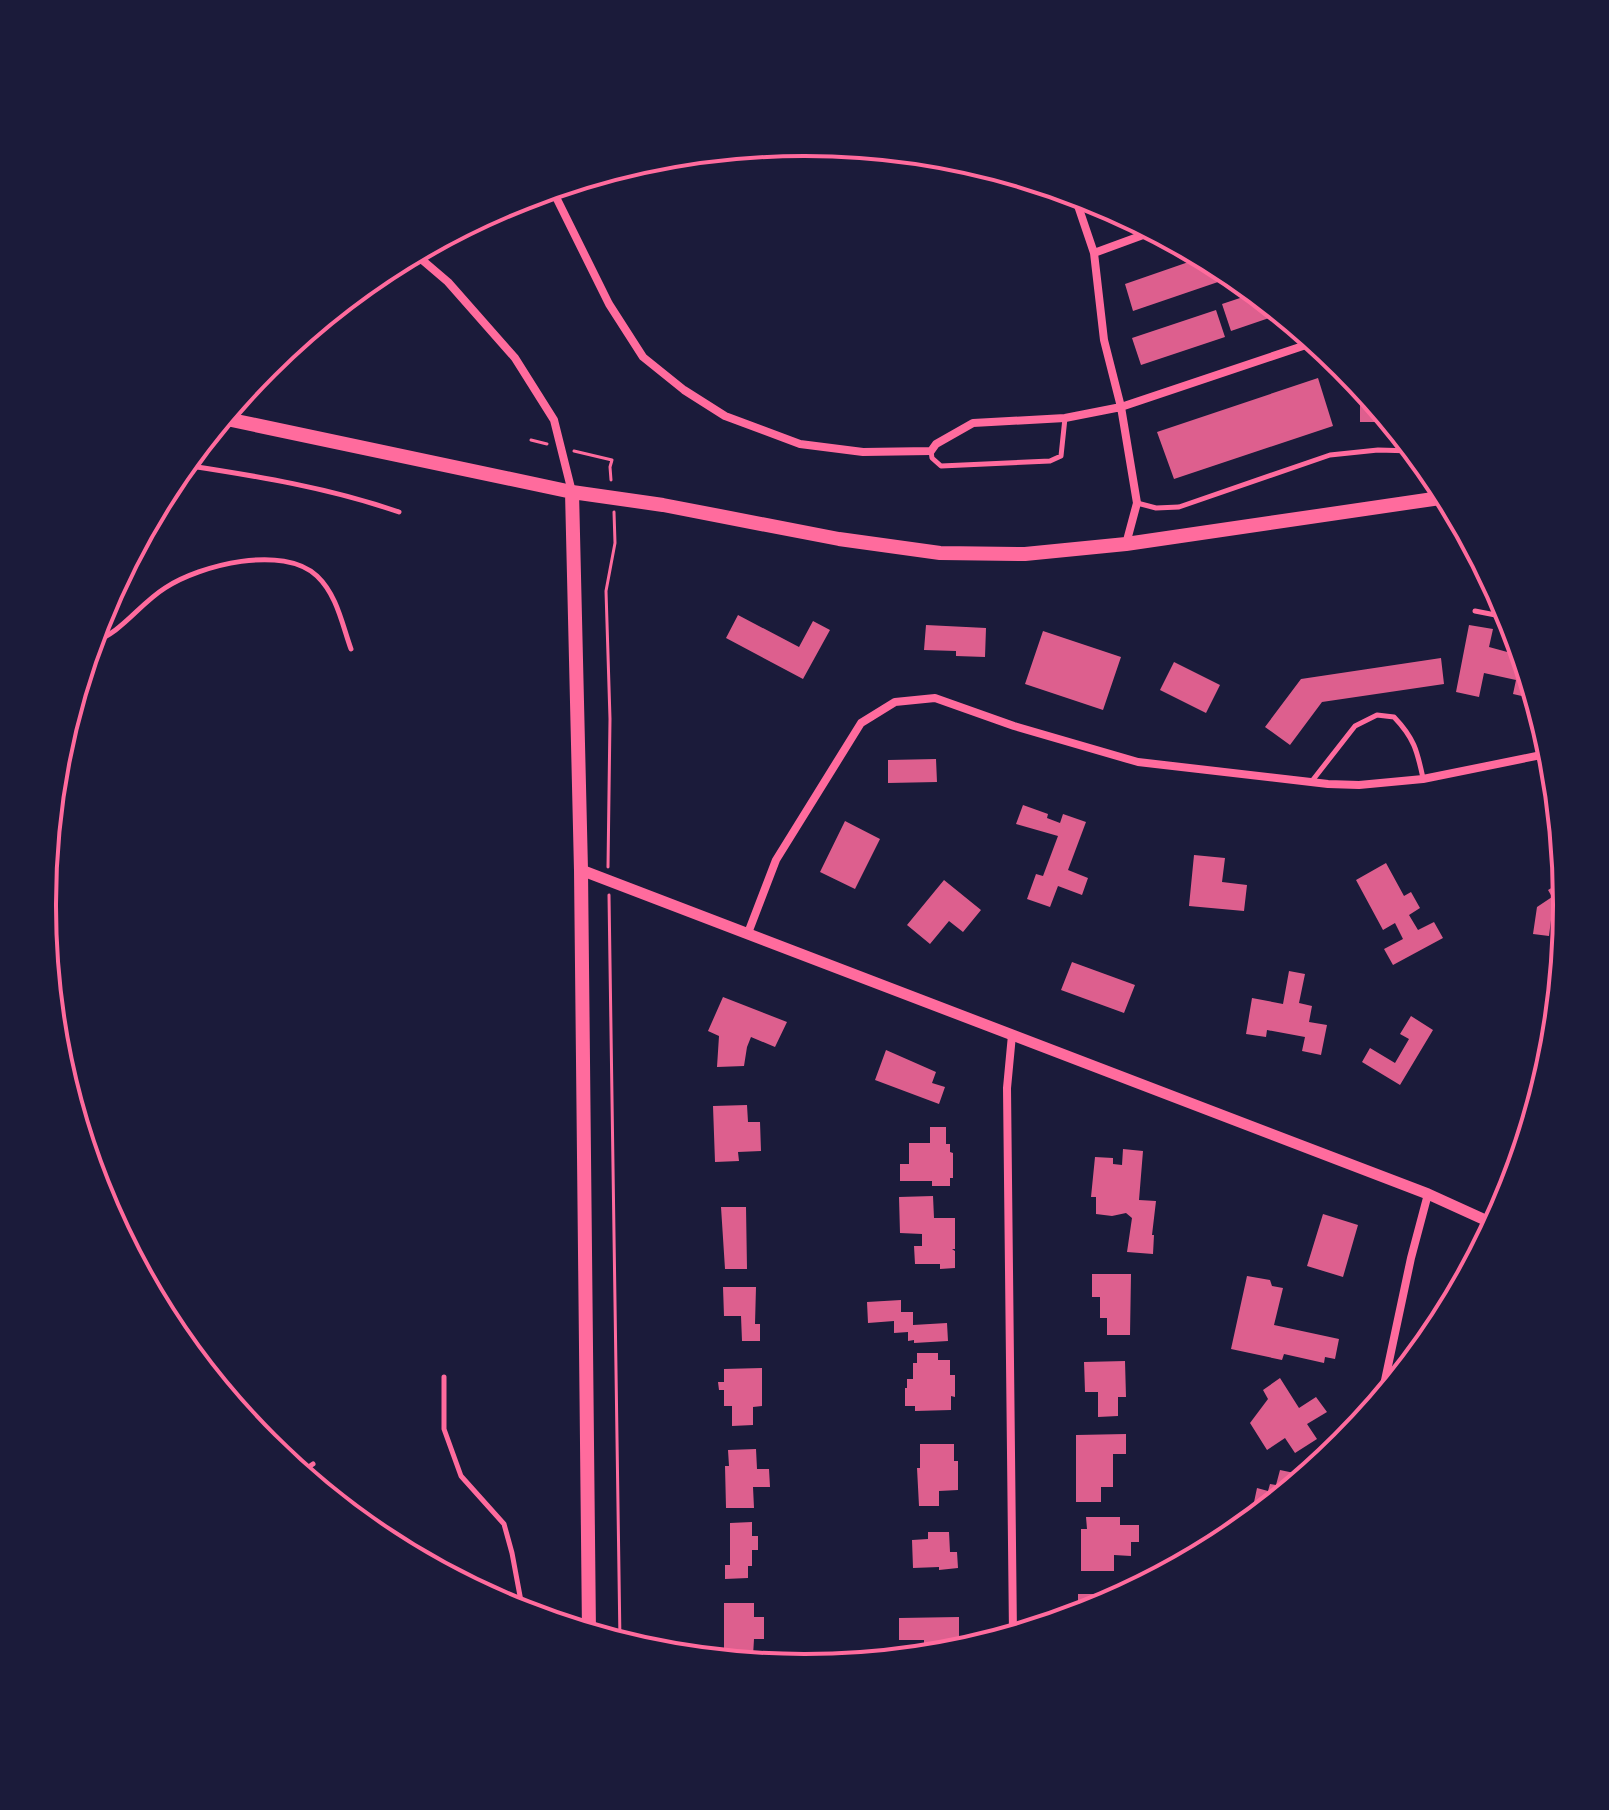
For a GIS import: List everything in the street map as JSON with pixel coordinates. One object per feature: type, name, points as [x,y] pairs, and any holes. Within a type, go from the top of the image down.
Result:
[{"type":"main road","points":[[234,421],[572,492],[663,505],[839,539],[940,553],[1025,554],[1126,544],[1433,499]]},
{"type":"main road","points":[[572,492],[581,870],[589,1621]]},
{"type":"street","points":[[557,199],[609,304],[643,357],[684,390],[725,416],[800,444],[863,452],[931,451],[936,444],[973,423],[1065,418],[1121,407],[1302,346]]},
{"type":"street","points":[[1079,209],[1094,253],[1104,340],[1121,407],[1137,503],[1126,544]]},
{"type":"street","points":[[1094,253],[1140,236]]},
{"type":"street","points":[[423,261],[458,292],[515,358],[554,420],[572,492]]},
{"type":"street","points":[[748,933],[776,860],[861,723],[895,702],[935,698],[1014,726],[1138,762],[1312,782],[1359,785],[1423,779],[1538,756]]},
{"type":"street","points":[[581,870],[1428,1194],[1483,1219]]},
{"type":"street","points":[[1012,1035],[1007,1103],[1013,1624]]},
{"type":"street","points":[[1386,1376],[1428,1194]]},
{"type":"lane","points":[[931,451],[932,458],[941,466],[1050,461],[1061,456],[1065,418]]},
{"type":"lane","points":[[1137,503],[1156,508],[1179,507],[1330,455],[1399,451]]},
{"type":"lane","points":[[198,467],[260,476],[358,498],[399,512]]},
{"type":"lane","points":[[106,638],[163,588],[188,576],[230,563],[277,559],[295,563],[316,575],[332,594],[351,649]]},
{"type":"lane","points":[[1475,611],[1494,615]]},
{"type":"lane","points":[[1312,782],[1355,726],[1377,715],[1394,717],[1409,732],[1416,747],[1423,779]]},
{"type":"lane","points":[[444,1377],[444,1429],[461,1476],[504,1524],[520,1598]]},
{"type":"lane","points":[[309,1466],[313,1464]]},
{"type":"path","points":[[531,440],[612,460],[615,543],[606,591],[620,1630]]},
{"type":"building","points":[[1187,262],[1218,282],[1133,311],[1125,284]]},
{"type":"building","points":[[1241,298],[1269,318],[1231,331],[1222,304]]},
{"type":"building","points":[[1216,310],[1225,337],[1141,365],[1132,338]]},
{"type":"building","points":[[1318,378],[1333,426],[1174,479],[1157,432]]},
{"type":"building","points":[[1360,404],[1376,422],[1360,422]]},
{"type":"building","points":[[738,615],[799,647],[813,621],[830,630],[803,679],[726,638]]},
{"type":"building","points":[[926,625],[986,628],[985,657],[956,656],[956,651],[924,650]]},
{"type":"building","points":[[1469,625],[1493,629],[1489,647],[1509,652],[1523,696],[1513,694],[1516,680],[1484,673],[1479,697],[1456,692]]},
{"type":"building","points":[[1043,631],[1121,657],[1103,710],[1025,684]]},
{"type":"building","points":[[1441,658],[1444,684],[1322,702],[1290,745],[1265,727],[1301,679]]},
{"type":"building","points":[[1174,662],[1220,685],[1206,713],[1160,690]]},
{"type":"building","points":[[936,759],[937,782],[888,783],[888,760]]},
{"type":"building","points":[[1023,805],[1048,814],[1047,818],[1060,823],[1063,814],[1086,822],[1068,870],[1088,878],[1082,895],[1058,886],[1050,907],[1027,899],[1036,874],[1043,876],[1058,836],[1016,824]]},
{"type":"building","points":[[845,821],[880,839],[855,889],[820,872]]},
{"type":"building","points":[[1194,855],[1225,858],[1222,882],[1247,885],[1244,911],[1189,906]]},
{"type":"building","points":[[1386,863],[1404,896],[1411,892],[1420,908],[1409,915],[1418,930],[1434,922],[1443,938],[1393,965],[1384,949],[1403,939],[1395,923],[1383,930],[1356,880]]},
{"type":"building","points":[[944,880],[981,910],[963,932],[949,921],[930,944],[907,925]]},
{"type":"building","points":[[1552,887],[1552,919],[1549,936],[1533,934],[1537,907],[1552,897],[1548,890]]},
{"type":"building","points":[[1072,962],[1135,985],[1124,1013],[1061,990]]},
{"type":"building","points":[[1289,971],[1305,974],[1299,1003],[1312,1006],[1309,1022],[1327,1025],[1321,1055],[1302,1051],[1305,1037],[1267,1030],[1266,1037],[1246,1034],[1252,998],[1283,1004]]},
{"type":"building","points":[[723,997],[787,1022],[775,1047],[751,1037],[744,1066],[717,1067],[719,1036],[708,1031]]},
{"type":"building","points":[[1411,1016],[1433,1030],[1400,1085],[1362,1062],[1370,1048],[1395,1063],[1409,1039],[1400,1034]]},
{"type":"building","points":[[886,1050],[936,1072],[932,1083],[945,1087],[939,1104],[875,1080]]},
{"type":"building","points":[[747,1105],[748,1122],[760,1122],[761,1151],[738,1152],[739,1161],[715,1162],[713,1106]]},
{"type":"building","points":[[930,1127],[946,1127],[946,1144],[950,1144],[950,1152],[953,1153],[950,1186],[932,1186],[932,1181],[900,1181],[900,1164],[909,1164],[909,1143],[930,1143]]},
{"type":"building","points":[[1123,1149],[1143,1151],[1139,1200],[1156,1201],[1153,1254],[1127,1252],[1132,1218],[1126,1213],[1112,1216],[1096,1214],[1096,1197],[1091,1197],[1095,1157],[1113,1158],[1113,1164],[1122,1165]]},
{"type":"building","points":[[933,1196],[934,1218],[955,1218],[955,1249],[952,1249],[955,1251],[955,1268],[940,1269],[940,1264],[915,1264],[914,1246],[922,1246],[922,1234],[900,1233],[899,1197]]},
{"type":"building","points":[[721,1207],[746,1207],[747,1269],[725,1269]]},
{"type":"building","points":[[1323,1214],[1358,1225],[1343,1277],[1307,1266]]},
{"type":"building","points":[[1092,1274],[1131,1274],[1130,1335],[1107,1335],[1107,1318],[1100,1318],[1100,1297],[1092,1297]]},
{"type":"building","points":[[1247,1276],[1270,1280],[1272,1286],[1283,1288],[1274,1325],[1339,1339],[1335,1359],[1325,1357],[1324,1363],[1284,1354],[1282,1360],[1231,1349]]},
{"type":"building","points":[[723,1287],[756,1287],[755,1324],[760,1324],[760,1341],[742,1341],[741,1316],[724,1316]]},
{"type":"building","points":[[901,1300],[901,1312],[913,1312],[913,1325],[947,1323],[948,1341],[914,1343],[914,1340],[908,1341],[908,1332],[894,1333],[894,1321],[868,1323],[867,1302]]},
{"type":"building","points":[[917,1353],[938,1353],[938,1360],[950,1360],[950,1375],[955,1375],[955,1397],[951,1396],[951,1410],[915,1411],[915,1406],[905,1406],[907,1379],[913,1379],[913,1363],[917,1363]]},
{"type":"building","points":[[1125,1361],[1126,1397],[1118,1397],[1118,1416],[1098,1417],[1098,1392],[1085,1392],[1084,1362]]},
{"type":"building","points":[[762,1368],[762,1406],[753,1407],[753,1425],[732,1426],[732,1406],[724,1406],[724,1390],[719,1390],[718,1382],[724,1382],[724,1369]]},
{"type":"building","points":[[1280,1378],[1299,1408],[1316,1397],[1327,1412],[1307,1424],[1317,1439],[1295,1453],[1285,1438],[1267,1450],[1250,1423],[1268,1399],[1263,1390]]},
{"type":"building","points":[[1126,1434],[1126,1454],[1113,1454],[1113,1487],[1101,1487],[1101,1502],[1076,1502],[1076,1435]]},
{"type":"building","points":[[920,1444],[954,1444],[954,1461],[958,1461],[958,1490],[939,1491],[939,1506],[919,1506],[917,1468],[920,1468]]},
{"type":"building","points":[[756,1449],[757,1469],[769,1469],[770,1487],[753,1487],[754,1508],[726,1508],[725,1466],[729,1466],[728,1450]]},
{"type":"building","points":[[1280,1470],[1292,1473],[1254,1503],[1257,1488],[1268,1491],[1270,1484],[1276,1485]]},
{"type":"building","points":[[1086,1517],[1120,1517],[1120,1525],[1139,1525],[1139,1542],[1131,1542],[1131,1556],[1114,1555],[1114,1571],[1081,1571],[1081,1529],[1087,1529]]},
{"type":"building","points":[[752,1522],[752,1536],[758,1536],[758,1550],[752,1550],[748,1578],[725,1579],[725,1565],[730,1565],[730,1523]]},
{"type":"building","points":[[928,1532],[949,1532],[950,1552],[957,1552],[958,1568],[913,1568],[912,1540],[928,1539]]},
{"type":"building","points":[[1078,1594],[1097,1594],[1091,1597],[1078,1602]]},
{"type":"building","points":[[724,1603],[754,1603],[754,1617],[764,1617],[764,1639],[754,1639],[753,1652],[724,1649]]},
{"type":"building","points":[[959,1617],[959,1637],[924,1643],[924,1640],[899,1640],[899,1618]]}]
